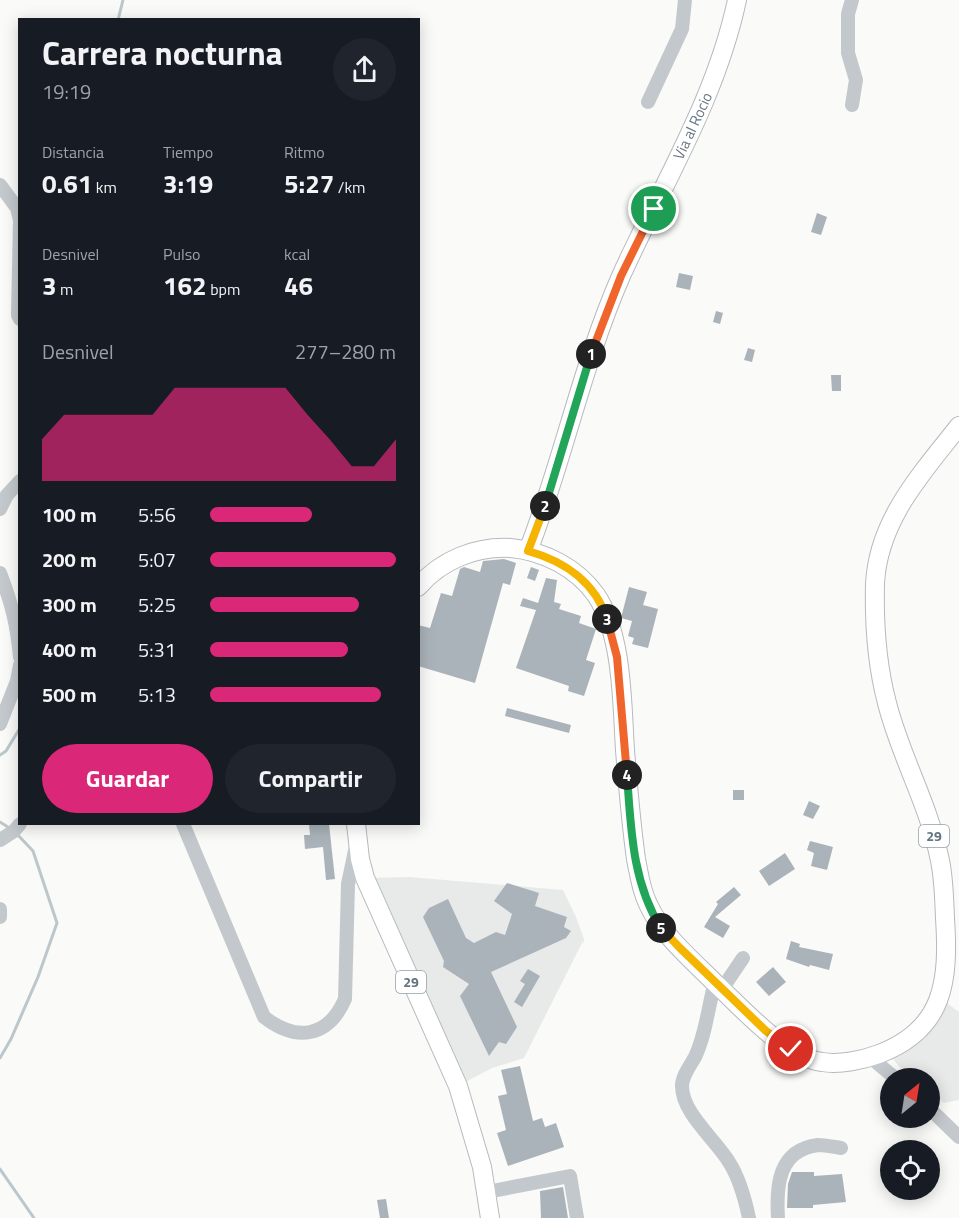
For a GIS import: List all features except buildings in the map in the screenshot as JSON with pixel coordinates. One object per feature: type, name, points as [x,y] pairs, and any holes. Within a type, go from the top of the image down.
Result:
[{"type":"main road","name":"Via al Rocio","points":[[528,551],[552,488],[598,335],[621,276],[706,98],[720,63],[737,0]]},
{"type":"main road","name":"29","points":[[421,579],[459,556],[477,551],[511,548],[528,551],[556,561],[576,574],[597,597],[605,613],[617,657],[630,813],[636,859],[647,904],[661,927],[718,986],[778,1041],[806,1057],[821,1062],[870,1057],[896,1048],[920,1028],[939,998],[946,972],[947,942],[940,856],[893,724],[883,687],[875,582],[881,550],[898,508],[959,426]]},
{"type":"main road","name":"29","points":[[356,825],[357,843],[365,878],[458,1086],[487,1192],[490,1218]]},
{"type":"street","points":[[648,102],[682,29],[685,0]]},
{"type":"street","points":[[852,0],[848,14],[848,53],[856,80],[852,105]]},
{"type":"street","points":[[0,185],[18,212]]},
{"type":"street","points":[[0,509],[7,495],[18,483]]},
{"type":"street","points":[[0,573],[11,601],[18,636]]},
{"type":"street","points":[[0,724],[18,676]]},
{"type":"street","points":[[0,840],[19,825]]},
{"type":"street","points":[[183,825],[264,1017],[277,1028],[301,1034],[325,1028],[339,1012],[345,999],[348,884],[357,843]]},
{"type":"street","points":[[0,909],[0,917]]},
{"type":"street","points":[[743,958],[718,986],[702,1042],[682,1084],[686,1107],[730,1164],[739,1181],[750,1218]]},
{"type":"street","points":[[870,1057],[883,1068]]},
{"type":"street","points":[[953,1121],[959,1137]]},
{"type":"street","points":[[778,1218],[776,1200],[781,1170],[798,1151],[818,1145],[841,1148]]},
{"type":"street","points":[[487,1192],[570,1176],[577,1218]]},
{"type":"shaded area","points":[[409,877],[563,890],[584,939],[584,944],[583,941],[524,1058],[492,1068],[458,1086],[365,878]]},
{"type":"shaded area","points":[[944,1001],[959,1012],[959,1100],[944,1103],[940,1100],[940,1068],[900,1068],[888,1053]]},
{"type":"waterway","points":[[118,18],[123,0]]},
{"type":"waterway","points":[[0,755],[6,751],[18,731]]},
{"type":"waterway","points":[[0,822],[11,829]]},
{"type":"waterway","points":[[0,1058],[11,1039],[38,977],[57,923],[33,851],[16,833]]},
{"type":"waterway","points":[[0,1169],[34,1218]]},
{"type":"route","points":[[654,209],[621,276],[598,335],[555,477],[528,551],[565,565],[587,584],[605,613],[617,657],[630,813],[639,877],[647,904],[670,938],[766,1031],[791,1049]]}]
